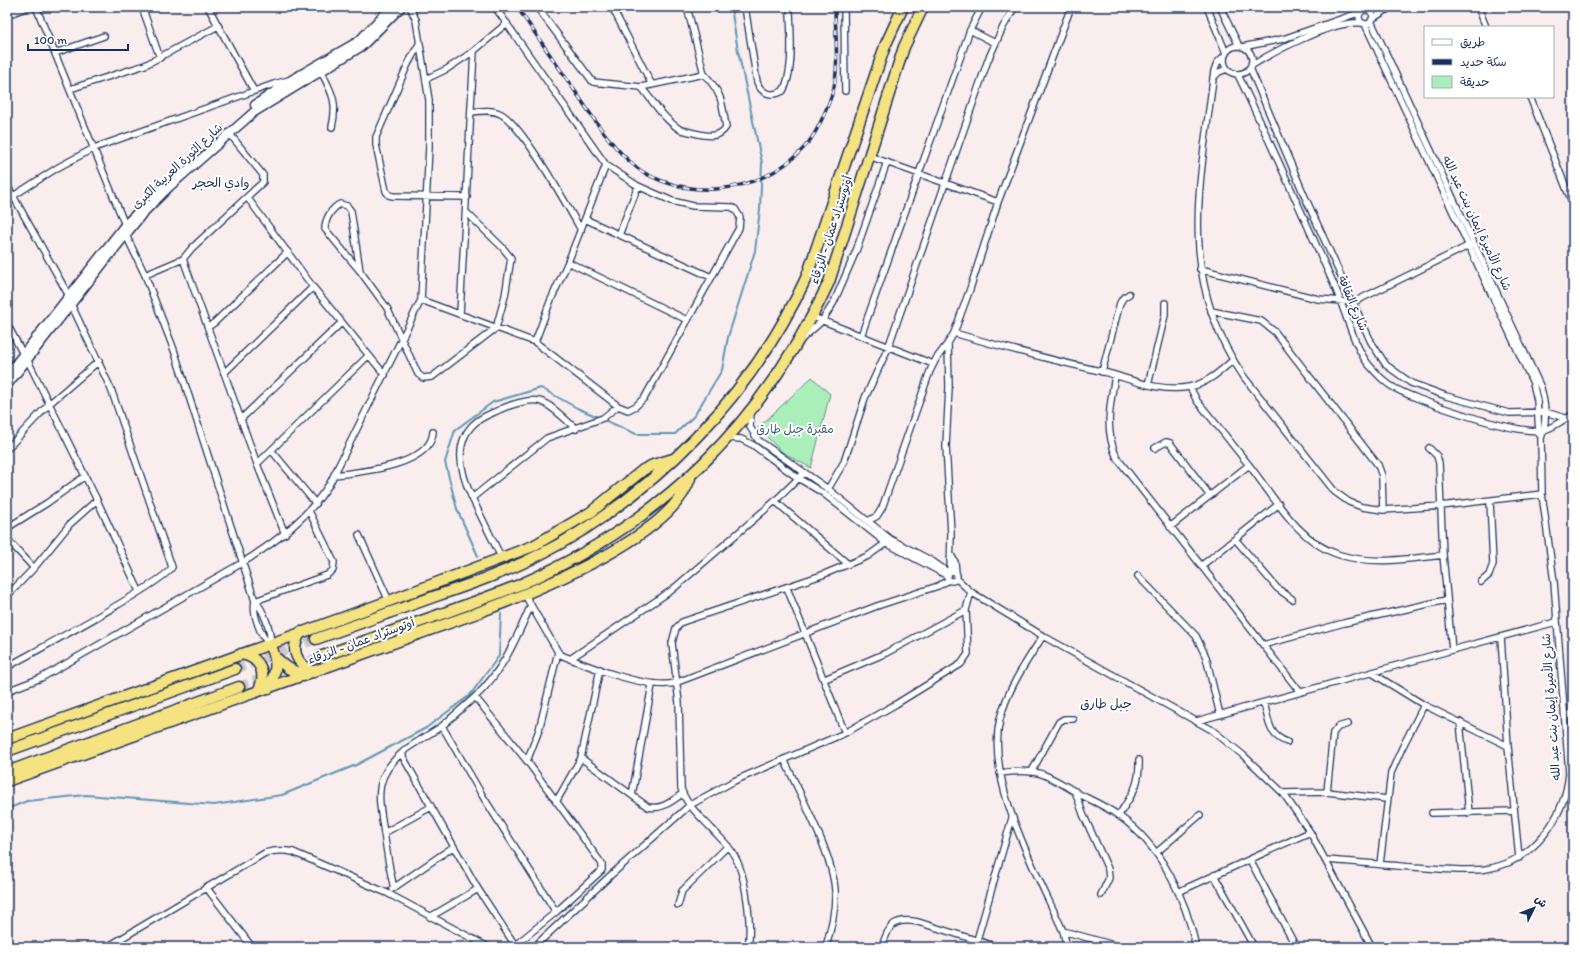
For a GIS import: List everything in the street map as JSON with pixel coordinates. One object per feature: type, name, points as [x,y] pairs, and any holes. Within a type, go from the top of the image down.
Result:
[{"type":"highway","name":"أوتوستراد عمان - الزرقاء","points":[[316,639],[491,576],[538,556],[597,521],[652,480],[675,459],[708,423],[743,381],[768,347],[794,304],[807,276],[885,46],[903,7]]},
{"type":"highway","name":"أوتوستراد عمان - الزرقاء","points":[[320,658],[518,585],[578,556],[608,539],[648,511],[691,475],[727,438],[751,412],[799,342],[817,319],[904,47],[923,7]]},
{"type":"highway","points":[[7,739],[502,559],[533,546],[591,512],[643,470],[653,465],[675,459]]},
{"type":"highway","name":"أوتوستراد عمان - الزرقاء","points":[[7,781],[303,676],[525,595],[553,583],[615,550],[675,505],[685,491],[691,475]]},
{"type":"highway","points":[[591,512],[597,521]]},
{"type":"highway","points":[[608,539],[615,550]]},
{"type":"highway","points":[[301,632],[294,645],[295,653],[302,665],[314,672]]},
{"type":"highway","points":[[270,644],[276,658],[288,668],[303,676]]},
{"type":"highway","points":[[240,654],[248,655],[259,664],[263,678],[258,691]]},
{"type":"highway","points":[[269,688],[274,673],[276,658]]},
{"type":"highway","points":[[7,751],[234,669]]},
{"type":"highway","points":[[7,772],[239,687]]},
{"type":"main road","name":"شارع الثورة العربية الكبرى","points":[[70,300],[125,225],[155,194],[222,133],[259,102],[293,79],[359,41],[392,7]]},
{"type":"main road","name":"شارع الثورة العربية الكبرى","points":[[7,375],[25,356],[147,209],[229,133],[262,106],[362,46],[401,7]]},
{"type":"main road","name":"شارع الثورة العربية الكبرى","points":[[7,385],[25,356]]},
{"type":"street","points":[[7,15],[28,7]]},
{"type":"street","points":[[36,7],[125,225]]},
{"type":"street","points":[[142,7],[150,23],[160,58]]},
{"type":"street","points":[[208,7],[254,91]]},
{"type":"street","points":[[7,692],[41,678],[242,563],[285,534],[316,504],[334,475],[421,300],[429,100],[416,20],[410,7]]},
{"type":"street","points":[[421,300],[535,342],[618,406],[628,410],[636,406],[645,397],[741,222],[735,210],[731,207],[693,206],[681,204],[638,186],[606,165],[495,7]]},
{"type":"street","points":[[612,7],[652,85]]},
{"type":"street","points":[[658,7],[666,7]]},
{"type":"street","points":[[641,86],[667,118],[681,130],[716,136],[722,133],[726,127],[719,92],[704,74],[687,7]]},
{"type":"street","points":[[745,7],[757,82],[761,90],[769,94],[783,91],[787,80],[790,58],[790,7]]},
{"type":"street","points":[[844,7],[845,91]]},
{"type":"street","points":[[861,336],[970,30],[982,7]]},
{"type":"street","points":[[868,521],[877,516],[882,508],[933,364],[954,333],[998,202],[1070,7]]},
{"type":"street","points":[[1207,7],[1225,54],[1224,61],[1227,69],[1238,75],[1243,74],[1251,66],[1284,47],[1347,23],[1364,23],[1372,20],[1391,7]]},
{"type":"street","points":[[1220,7],[1241,47],[1251,54],[1251,66]]},
{"type":"street","points":[[1374,7],[1283,38],[1232,48],[1214,68],[1198,215],[1200,269],[1204,290],[1211,311],[1233,360],[1335,492],[1349,502],[1362,507],[1383,510],[1441,506],[1542,494]]},
{"type":"street","points":[[1478,7],[1486,26]]},
{"type":"street","points":[[828,489],[844,462],[865,398],[888,348],[995,43],[1013,8]]},
{"type":"street","points":[[540,9],[593,82],[641,86],[704,74]]},
{"type":"street","points":[[1364,11],[1359,16],[1364,23]]},
{"type":"street","name":"شارع الأميرة إيمان بنت عبد الله","points":[[1325,860],[1468,871],[1487,869],[1519,858],[1547,832],[1555,820],[1567,790],[1568,773],[1554,582],[1542,494],[1541,438],[1538,431],[1538,413],[1533,383],[1372,20],[1372,13],[1364,11]]},
{"type":"street","points":[[426,79],[447,69],[474,51],[507,23]]},
{"type":"street","name":"شارع الأميرة إيمان بنت عبد الله","points":[[1364,23],[1538,381],[1545,412],[1545,430],[1541,438]]},
{"type":"street","points":[[70,89],[160,58],[218,26]]},
{"type":"street","points":[[970,30],[995,43]]},
{"type":"street","points":[[55,53],[104,36]]},
{"type":"street","points":[[419,44],[408,64],[376,137],[376,145],[386,191],[389,195],[467,198]]},
{"type":"street","points":[[460,314],[467,213],[474,51]]},
{"type":"street","name":"شارع الثقافة","points":[[1251,66],[1305,197],[1377,353],[1386,365],[1411,383],[1446,396],[1509,413],[1545,412]]},
{"type":"street","points":[[1213,79],[1219,72],[1227,69]]},
{"type":"street","points":[[321,71],[334,98],[335,114],[332,127]]},
{"type":"street","name":"شارع الثقافة","points":[[1238,75],[1341,302],[1365,359],[1379,376],[1391,386],[1440,406],[1488,422],[1517,429],[1538,431],[1545,430]]},
{"type":"street","points":[[7,200],[57,168],[94,148],[254,91],[293,79]]},
{"type":"street","points":[[1530,98],[1573,205]]},
{"type":"street","points":[[471,112],[499,113],[514,125],[540,163],[580,230]]},
{"type":"street","points":[[145,275],[183,259],[192,248],[263,182],[264,178],[229,133]]},
{"type":"street","points":[[869,156],[998,202]]},
{"type":"street","points":[[887,162],[846,276],[834,302],[817,319],[888,348],[933,364]]},
{"type":"street","points":[[535,342],[606,165]]},
{"type":"street","points":[[7,185],[70,300],[99,361],[124,426],[172,566],[168,573],[140,591],[7,667]]},
{"type":"street","points":[[619,235],[638,186]]},
{"type":"street","points":[[247,197],[313,287],[385,375]]},
{"type":"street","points":[[360,271],[351,211],[347,206],[340,204],[329,215],[325,224],[325,229],[360,271],[387,308],[418,374],[423,378],[429,378],[437,374],[496,328],[506,296],[511,258],[502,247],[467,213]]},
{"type":"street","points":[[585,219],[711,277]]},
{"type":"street","points":[[126,235],[145,275],[181,373],[254,601],[260,608],[269,632],[270,644]]},
{"type":"street","points":[[1200,269],[1318,299],[1354,302],[1471,244]]},
{"type":"street","points":[[208,327],[288,252]]},
{"type":"street","points":[[183,259],[257,464],[285,534]]},
{"type":"street","points":[[568,262],[687,320]]},
{"type":"street","points":[[224,373],[313,287]]},
{"type":"street","points":[[1102,372],[1120,304],[1123,298],[1129,294]]},
{"type":"street","points":[[1148,385],[1165,315],[1165,303]]},
{"type":"street","points":[[1211,311],[1261,321],[1275,332],[1378,465],[1382,476],[1383,510]]},
{"type":"street","points":[[241,419],[341,323]]},
{"type":"street","points":[[7,324],[25,356],[97,500],[140,591]]},
{"type":"street","points":[[954,333],[1148,385],[1170,388],[1190,387],[1215,375],[1233,360]]},
{"type":"street","points":[[948,342],[949,387],[946,446],[951,555],[949,562],[951,575]]},
{"type":"street","points":[[257,464],[368,356]]},
{"type":"street","points":[[7,449],[49,404],[99,361]]},
{"type":"street","points":[[1115,376],[1108,417],[1113,448],[1124,468],[1300,692]]},
{"type":"street","points":[[1190,387],[1197,401],[1279,504],[1305,535],[1323,548],[1340,555],[1354,558],[1389,560],[1443,555]]},
{"type":"street","points":[[502,559],[465,482],[461,466],[463,438],[477,421],[508,406],[539,401],[548,405],[576,429]]},
{"type":"street","points":[[472,498],[543,440],[603,418],[618,406]]},
{"type":"street","points":[[751,412],[750,427],[758,440],[828,489],[890,539],[932,561],[971,592],[1042,636],[1198,722],[1232,745],[1283,792],[1310,832],[1372,947]]},
{"type":"street","points":[[1545,412],[1565,418]]},
{"type":"street","points":[[1545,430],[1573,415]]},
{"type":"street","points":[[334,475],[371,470],[408,460],[427,447],[433,439],[433,432]]},
{"type":"street","points":[[727,438],[747,442],[798,478],[823,493],[886,543],[951,575]]},
{"type":"street","points":[[1154,448],[1166,442],[1170,443],[1210,496]]},
{"type":"street","points":[[1429,448],[1437,456],[1439,463],[1446,600],[1452,650]]},
{"type":"street","points":[[272,451],[316,504]]},
{"type":"street","points":[[1170,527],[1249,465]]},
{"type":"street","points":[[570,659],[672,590],[775,501],[804,473]]},
{"type":"street","points":[[8,526],[47,503],[85,476]]},
{"type":"street","points":[[7,596],[34,568],[70,524],[97,500]]},
{"type":"street","points":[[1481,582],[1489,574],[1493,564],[1490,500]]},
{"type":"street","points":[[775,501],[848,564]]},
{"type":"street","points":[[1201,566],[1279,504]]},
{"type":"street","points":[[254,601],[327,575],[333,570],[335,566],[333,558],[308,511]]},
{"type":"street","points":[[359,535],[389,601]]},
{"type":"street","points":[[7,539],[34,568]]},
{"type":"street","points":[[1236,539],[1277,588],[1292,599]]},
{"type":"street","points":[[748,947],[750,923],[738,864],[728,846],[690,805],[682,794],[680,783],[679,703],[675,683],[672,643],[674,632],[678,625],[719,609],[787,588],[868,556],[886,543]]},
{"type":"street","points":[[525,595],[558,652],[570,659],[600,669],[652,685],[662,686],[675,683],[877,606],[938,586],[951,575]]},
{"type":"street","points":[[1138,576],[1196,636],[1206,657],[1220,715]]},
{"type":"street","points":[[787,588],[825,679],[845,733]]},
{"type":"street","points":[[534,947],[611,875],[690,805],[734,781],[845,733],[896,704],[964,661],[968,654],[966,610],[971,592]]},
{"type":"street","points":[[1263,645],[1344,623],[1446,600]]},
{"type":"street","points":[[394,888],[386,856],[379,803],[380,787],[390,766],[403,752],[442,726],[475,697],[491,680],[510,653],[531,604]]},
{"type":"street","points":[[825,679],[886,653],[966,610]]},
{"type":"street","points":[[1198,722],[1300,692],[1556,622]]},
{"type":"street","points":[[1042,636],[1015,681],[1004,708],[997,751],[1000,773],[1012,818],[1063,931],[1068,947]]},
{"type":"street","points":[[1501,636],[1508,746],[1519,858]]},
{"type":"street","points":[[527,761],[539,730],[558,652]]},
{"type":"street","points":[[556,802],[580,758],[600,669]]},
{"type":"street","points":[[1372,673],[1424,705],[1508,746]]},
{"type":"street","points":[[632,795],[652,685]]},
{"type":"street","points":[[403,752],[403,757],[453,847],[514,946],[556,912],[602,870],[602,864],[527,761],[475,697]]},
{"type":"street","points":[[1264,703],[1274,736],[1287,742]]},
{"type":"street","points":[[1380,864],[1391,774],[1424,705]]},
{"type":"street","points":[[1032,771],[1060,722],[1064,719],[1073,719]]},
{"type":"street","points":[[1460,722],[1469,813]]},
{"type":"street","points":[[1327,792],[1333,733],[1338,727],[1348,724]]},
{"type":"street","points":[[442,726],[482,795],[556,912]]},
{"type":"street","points":[[580,758],[648,807],[655,808],[665,805],[682,794]]},
{"type":"street","points":[[784,759],[824,848],[833,879],[835,902],[826,947]]},
{"type":"street","points":[[1119,815],[1138,784],[1140,778],[1139,760]]},
{"type":"street","points":[[1000,773],[1032,771],[1048,776],[1119,815],[1156,853],[1178,892],[1196,947]]},
{"type":"street","points":[[1075,791],[1089,829],[1108,870],[1109,878],[1101,894]]},
{"type":"street","points":[[1283,792],[1327,792],[1387,799]]},
{"type":"street","points":[[384,832],[431,807]]},
{"type":"street","points":[[1432,813],[1514,811]]},
{"type":"street","points":[[1156,853],[1200,815]]},
{"type":"street","points":[[975,947],[1012,818]]},
{"type":"street","points":[[1178,892],[1310,832]]},
{"type":"street","points":[[678,905],[682,891],[728,846]]},
{"type":"street","points":[[386,893],[453,847]]},
{"type":"street","points":[[107,947],[266,853],[274,850],[294,852],[386,893],[488,947]]},
{"type":"street","points":[[1250,860],[1296,947]]},
{"type":"street","points":[[1214,875],[1254,947]]},
{"type":"street","points":[[206,888],[252,947]]},
{"type":"street","points":[[430,917],[478,889]]},
{"type":"street","points":[[882,947],[886,933],[892,925],[906,920],[918,922],[998,947]]},
{"type":"street","points":[[1063,931],[1121,947]]},
{"type":"green space","name":"مقبرة جبل طارق","points":[[812,377],[830,394],[811,468],[782,452],[758,428]]},
{"type":"waterway","points":[[602,419],[636,434],[675,434],[694,416],[722,370],[728,337],[755,251],[760,209],[762,163],[738,51],[731,7]]},
{"type":"waterway","points":[[478,556],[457,509],[445,462],[455,430],[493,402],[541,388],[577,408],[598,417]]},
{"type":"waterway","points":[[7,809],[27,801],[86,795],[214,805],[282,795],[356,765],[426,728],[470,695],[499,656],[501,614]]},
{"type":"tunnel","points":[[235,669],[316,639]]},
{"type":"tunnel","points":[[239,687],[320,657]]},
{"type":"railway","points":[[517,7],[597,123],[611,142],[627,159],[642,171],[659,180],[681,187],[701,189],[741,185],[760,178],[778,169],[794,157],[808,143],[822,120],[834,85],[836,74],[835,7]]},
{"type":"district","name":"وادي الحجر","points":[[221,182]]},
{"type":"district","name":"جبل طارق","points":[[1106,703]]}]
